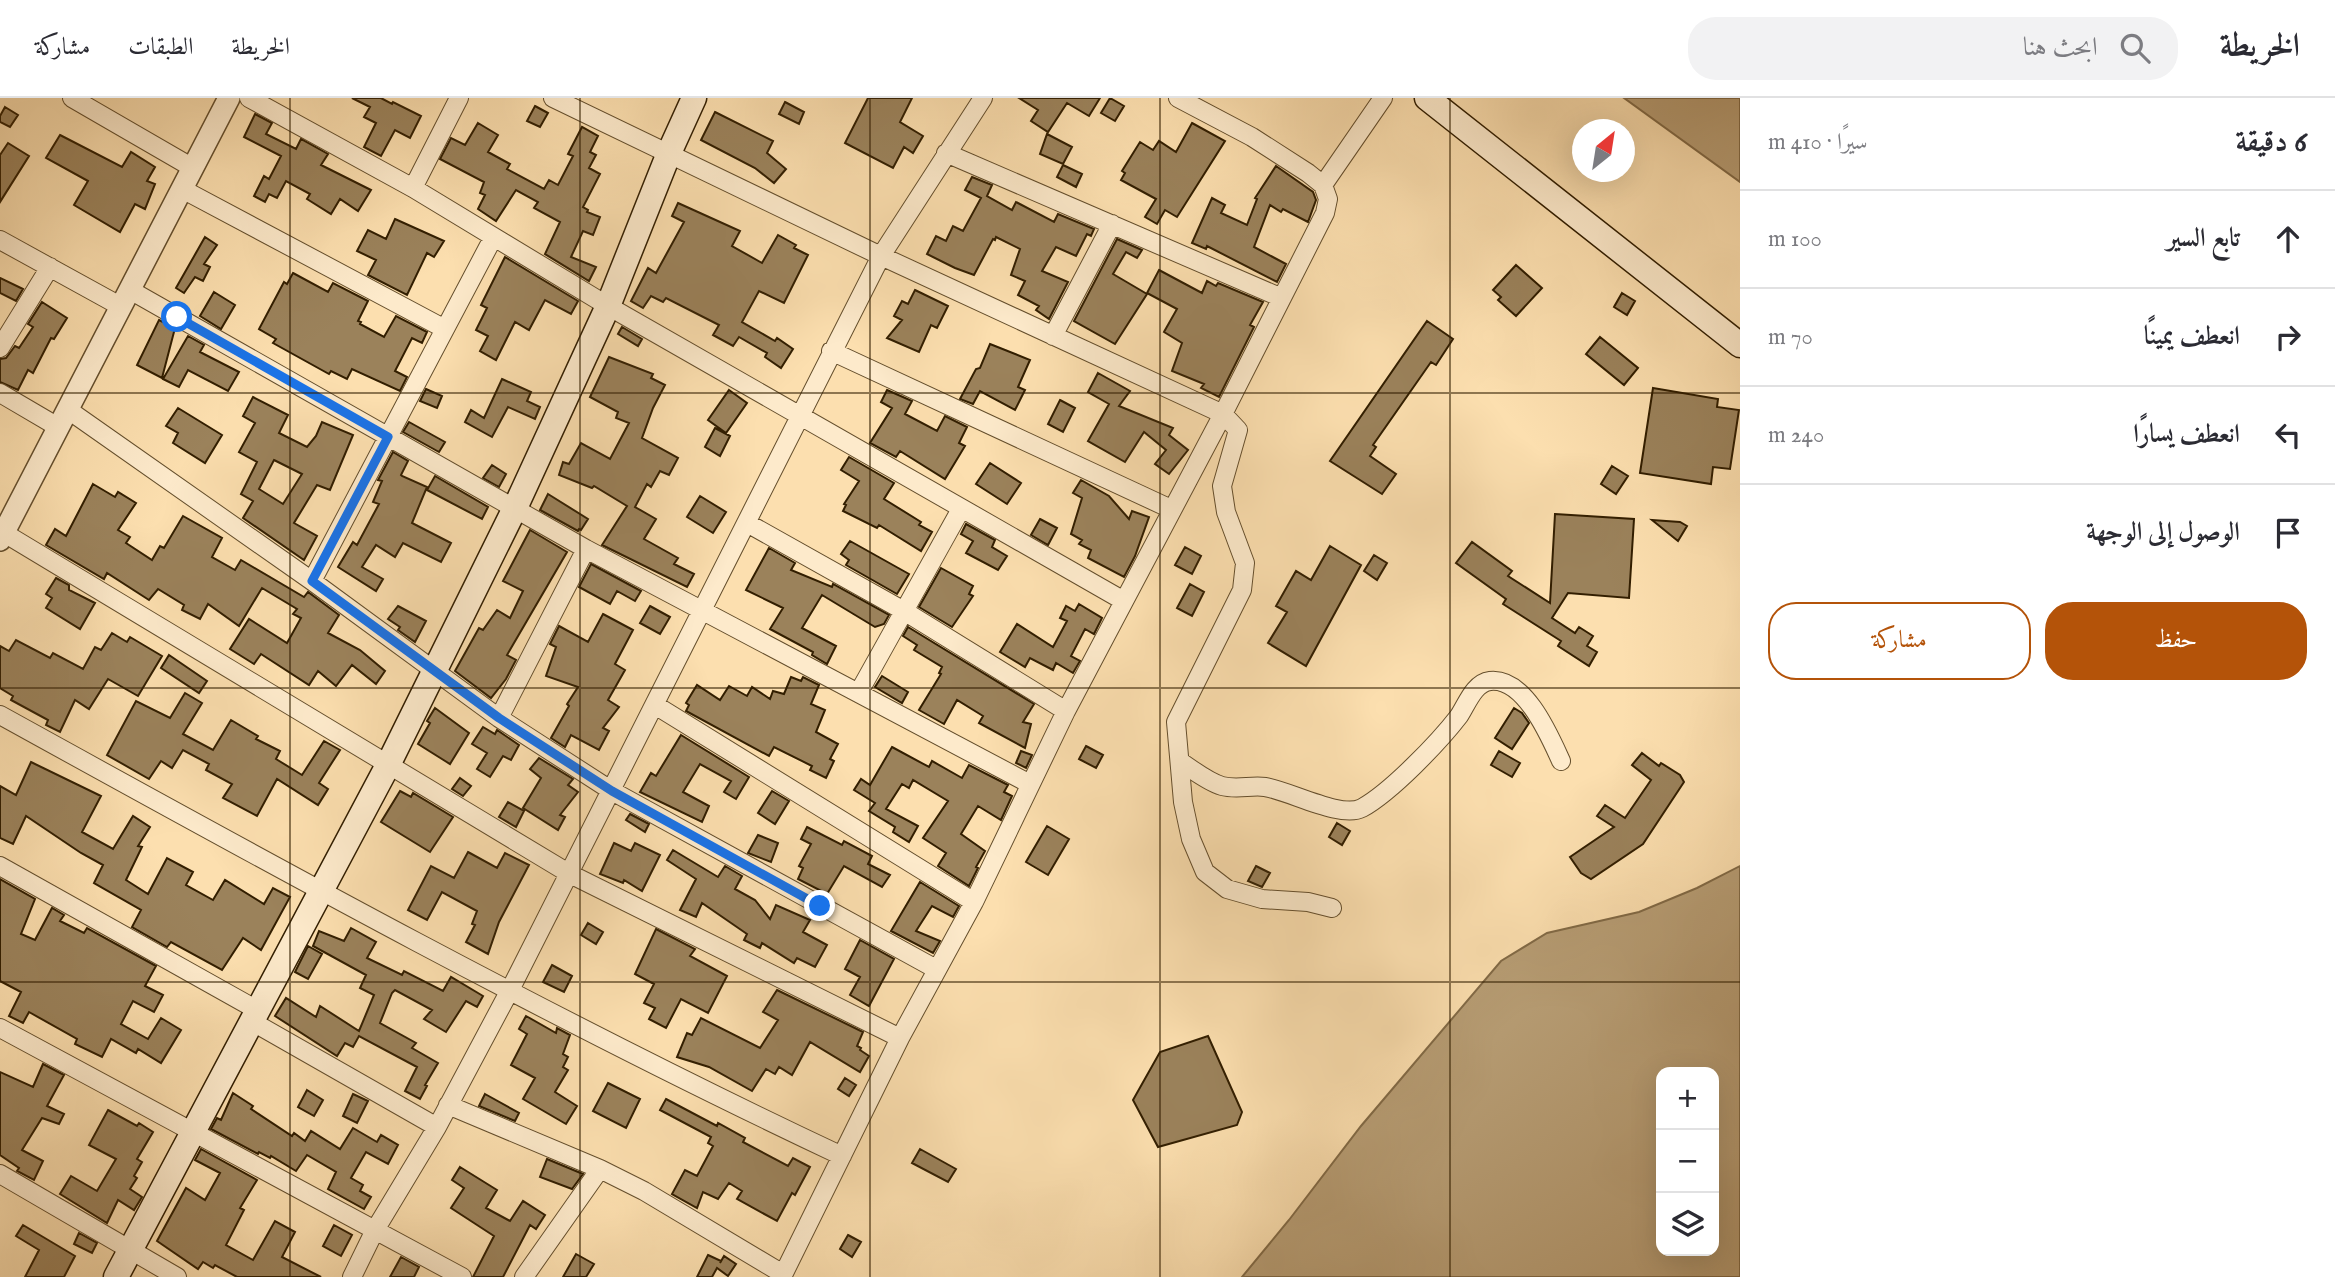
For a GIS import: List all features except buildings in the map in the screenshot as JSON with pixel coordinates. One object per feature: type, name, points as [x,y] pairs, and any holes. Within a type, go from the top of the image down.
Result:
[{"type":"main road","points":[[116,1277],[388,765],[514,508],[608,306],[694,98]]},
{"type":"main road","points":[[1427,98],[1740,345]]},
{"type":"street","points":[[72,98],[193,168]]},
{"type":"street","points":[[229,98],[3,528],[570,874],[900,1038]]},
{"type":"street","points":[[249,98],[413,188],[608,306],[1124,601]]},
{"type":"street","points":[[413,188],[459,98]]},
{"type":"street","points":[[553,98],[881,256],[1223,414],[1238,430],[1222,486],[1226,512],[1245,564],[1242,590],[1176,722],[1183,802],[1191,839],[1205,872],[1227,889],[1262,900],[1307,902],[1332,908]]},
{"type":"street","points":[[352,1277],[375,1230],[437,1127],[510,990],[881,256],[983,98]]},
{"type":"street","points":[[449,1105],[600,1169],[644,1191],[783,1275],[900,1038],[974,902],[1066,710],[1223,414],[1325,214],[1328,199],[1323,186],[1308,173],[1252,137],[1178,98]]},
{"type":"street","points":[[1323,186],[1384,98]]},
{"type":"street","points":[[946,153],[1282,298]]},
{"type":"street","points":[[183,189],[445,329]]},
{"type":"street","points":[[1054,336],[1112,224]]},
{"type":"street","points":[[312,581],[493,238]]},
{"type":"street","points":[[0,240],[50,267],[125,298],[388,437],[702,612],[1030,783]]},
{"type":"street","points":[[0,348],[50,267]]},
{"type":"street","points":[[831,351],[1171,509]]},
{"type":"street","points":[[0,393],[63,418],[312,581],[499,718],[612,791],[936,970]]},
{"type":"street","points":[[859,692],[961,509]]},
{"type":"street","points":[[747,523],[904,611],[1066,710]]},
{"type":"street","points":[[499,718],[586,549]]},
{"type":"street","points":[[1181,762],[1219,785],[1239,789],[1263,787],[1338,811],[1360,809],[1384,792],[1425,754],[1459,716],[1478,687],[1490,681],[1507,685],[1533,706],[1561,761]]},
{"type":"street","points":[[655,705],[974,902]]},
{"type":"street","points":[[0,715],[322,892],[510,990],[842,1156]]},
{"type":"street","points":[[0,866],[254,1015],[437,1127]]},
{"type":"street","points":[[0,1028],[462,1277]]},
{"type":"street","points":[[524,1277],[600,1169]]},
{"type":"street","points":[[0,1174],[177,1277]]},
{"type":"shaded area","points":[[1624,98],[1740,98],[1740,182]]},
{"type":"shaded area","points":[[1740,866],[1740,1277],[1242,1277],[1361,1126],[1501,961],[1547,933],[1639,912],[1697,888]]},
{"type":"route","points":[[177,317],[388,437],[312,581],[499,718],[612,791],[820,906]]}]
